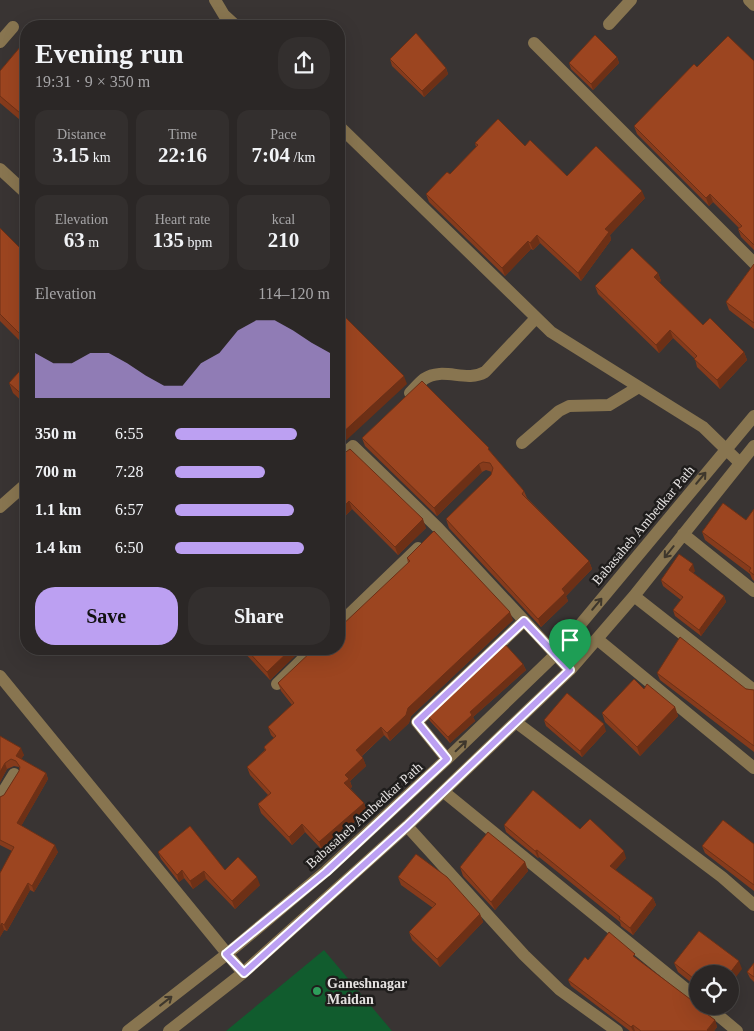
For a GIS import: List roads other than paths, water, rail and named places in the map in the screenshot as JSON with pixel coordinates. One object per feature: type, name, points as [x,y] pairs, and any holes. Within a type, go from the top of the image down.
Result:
[{"type":"street","points":[[215,0],[230,20]]},
{"type":"street","points":[[609,24],[631,0]]},
{"type":"street","points":[[749,0],[754,5]]},
{"type":"street","points":[[0,42],[13,27]]},
{"type":"street","points":[[534,43],[754,263]]},
{"type":"street","points":[[345,132],[551,332],[637,388],[689,418],[726,448],[740,463]]},
{"type":"street","points":[[0,169],[20,187]]},
{"type":"street","points":[[404,398],[425,378],[438,374],[477,377],[485,372],[536,318]]},
{"type":"street","points":[[522,443],[559,411],[569,406],[609,405],[637,388]]},
{"type":"street","name":"Babasaheb Ambedkar Path","points":[[128,1031],[326,872],[555,655],[754,416]]},
{"type":"street","points":[[345,453],[357,442],[434,531],[570,670]]},
{"type":"street","points":[[169,1031],[244,973],[444,792],[570,670],[634,596],[754,446]]},
{"type":"street","points":[[0,507],[20,489]]},
{"type":"street","points":[[345,618],[434,531]]},
{"type":"street","points":[[683,534],[754,591]]},
{"type":"street","points":[[634,596],[754,690]]},
{"type":"street","points":[[447,759],[417,722],[524,621]]},
{"type":"street","points":[[597,639],[754,768]]},
{"type":"street","points":[[277,684],[307,655]]},
{"type":"street","points":[[0,676],[226,954],[244,973]]},
{"type":"street","points":[[517,723],[722,877],[754,905]]},
{"type":"street","points":[[0,797],[14,774]]},
{"type":"street","points":[[444,792],[689,991]]},
{"type":"street","points":[[407,826],[524,955],[560,990],[617,1031]]},
{"type":"street","points":[[718,1015],[737,1031]]},
{"type":"place","name":"Ganeshnagar Maidan","points":[[317,991]]}]
